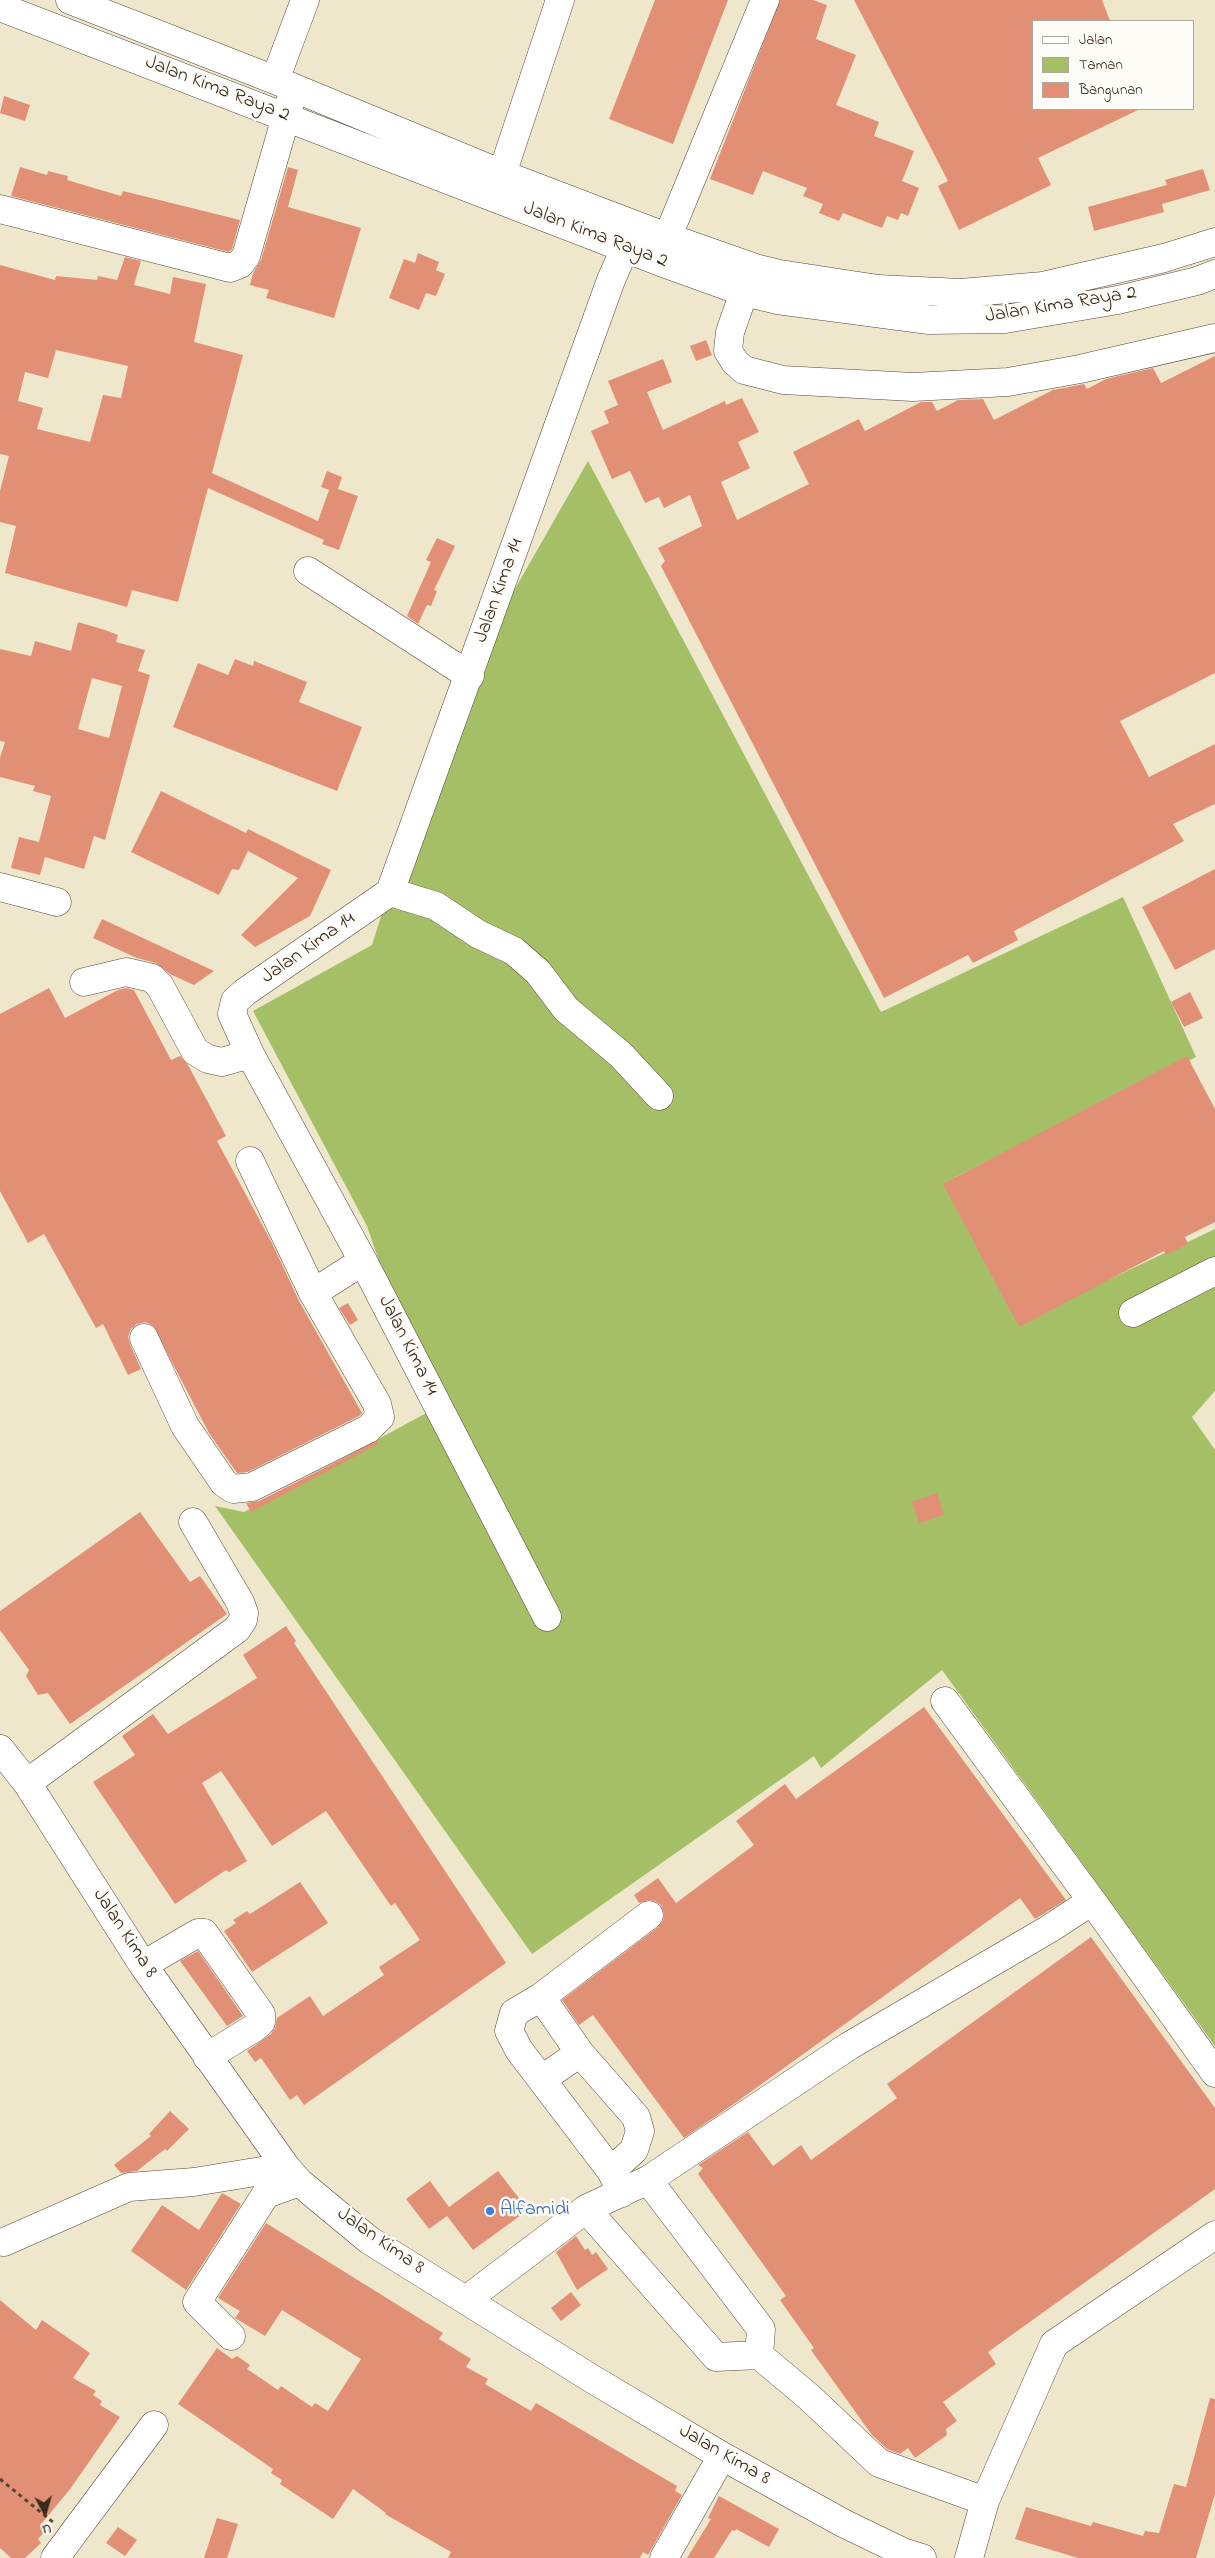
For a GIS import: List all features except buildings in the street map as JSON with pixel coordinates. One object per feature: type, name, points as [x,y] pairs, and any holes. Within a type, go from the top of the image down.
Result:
[{"type":"street","name":"Jalan Kima Raya 2","points":[[70,0],[285,84],[502,174],[662,249],[744,292],[776,300],[929,320],[1005,319],[1118,300],[1196,281],[1215,274]]},
{"type":"street","points":[[0,208],[230,268],[240,264],[246,256],[285,116],[285,84],[305,0]]},
{"type":"street","points":[[502,174],[560,0]]},
{"type":"street","points":[[662,249],[765,0]]},
{"type":"street","name":"Jalan Kima Raya 2","points":[[0,7],[625,248],[662,249],[780,274],[878,289],[962,292],[1043,286],[1164,258],[1215,242]]},
{"type":"street","name":"Jalan Kima 14","points":[[547,1617],[363,1261],[250,1054],[232,1014],[235,1001],[390,892],[470,676],[611,280],[625,248]]},
{"type":"street","points":[[744,292],[730,332],[728,351],[735,362],[744,370],[783,380],[913,387],[1008,382],[1080,369],[1215,338]]},
{"type":"street","points":[[308,571],[470,676]]},
{"type":"street","points":[[0,887],[58,902]]},
{"type":"street","points":[[390,892],[436,906],[478,934],[514,951],[538,972],[566,1009],[621,1055],[659,1096]]},
{"type":"street","points":[[84,982],[126,972],[152,978],[160,986],[194,1051],[208,1059],[222,1062],[250,1054]]},
{"type":"street","points":[[144,1338],[185,1426],[224,1483],[233,1489],[252,1488],[368,1429],[380,1417],[377,1404],[313,1293],[250,1161]]},
{"type":"street","points":[[313,1293],[363,1261]]},
{"type":"street","points":[[1133,1312],[1215,1271]]},
{"type":"street","points":[[27,1783],[237,1629],[243,1620],[244,1613],[240,1602],[192,1522]]},
{"type":"street","points":[[945,1701],[1215,2073]]},
{"type":"street","name":"Jalan Kima 8","points":[[0,1749],[27,1783],[143,1965],[293,2175],[369,2240],[722,2456],[843,2523],[902,2552],[922,2558]]},
{"type":"street","points":[[616,2182],[648,2180],[849,2046],[1049,1929],[1092,1901]]},
{"type":"street","points":[[616,2182],[519,2050],[509,2031],[514,2013],[541,1997],[648,1914]]},
{"type":"street","points":[[143,1965],[198,1933],[204,1933],[250,1998],[261,2014],[261,2022],[207,2057]]},
{"type":"street","points":[[466,2300],[586,2208],[616,2182],[634,2150],[640,2131],[636,2117],[580,2053],[541,1997]]},
{"type":"street","points":[[542,2080],[580,2053]]},
{"type":"street","points":[[4,2242],[129,2187],[293,2175]]},
{"type":"street","points":[[231,2336],[197,2302],[266,2194],[293,2175]]},
{"type":"street","points":[[648,2180],[761,2330],[759,2355]]},
{"type":"street","points":[[586,2208],[716,2357],[759,2355],[809,2397],[879,2463],[985,2501]]},
{"type":"street","points":[[969,2558],[985,2501],[1054,2344],[1215,2235]]},
{"type":"street","points":[[54,2558],[154,2424]]},
{"type":"street","points":[[664,2558],[722,2456]]},
{"type":"path","points":[[0,2480],[71,2534]]},
{"type":"green space","points":[[588,461],[881,1012],[1123,897],[1196,1057],[956,1177],[1024,1320],[1215,1229],[1215,1391],[1192,1417],[1215,1450],[1215,2046],[942,1670],[821,1768],[814,1756],[532,1954],[215,1506],[244,1512],[430,1411],[367,1226],[253,1011],[372,945],[447,708]]},
{"type":"place","name":"Alfamidi","points":[[490,2211]]}]
